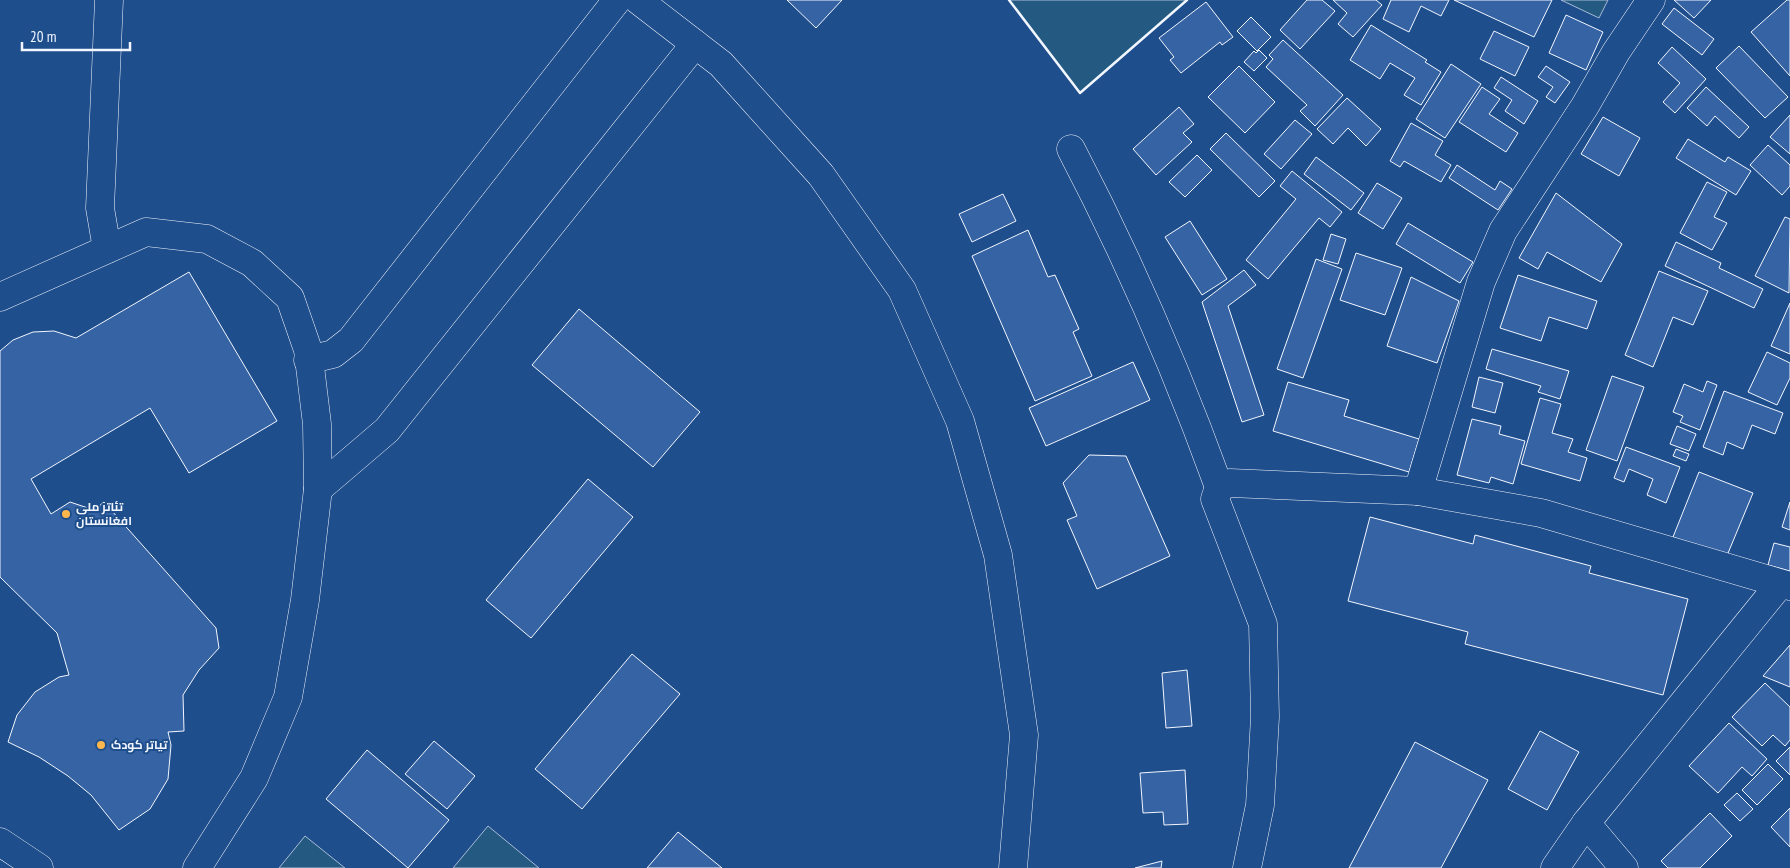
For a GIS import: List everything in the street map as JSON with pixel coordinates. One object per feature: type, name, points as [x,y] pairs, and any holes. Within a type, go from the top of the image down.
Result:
[{"type":"street","points":[[107,249],[100,208],[109,0]]},
{"type":"street","points":[[308,360],[333,354],[351,340],[617,0]]},
{"type":"street","points":[[638,0],[721,64],[820,175],[902,290],[960,421],[998,555],[1024,735],[1013,868]]},
{"type":"street","points":[[1418,490],[1481,282],[1503,231],[1585,106],[1616,52],[1651,0]]},
{"type":"street","points":[[318,489],[387,430],[695,44]]},
{"type":"street","points":[[1071,149],[1110,223],[1186,394],[1219,487],[1215,499],[1263,624],[1265,717],[1260,806],[1246,868]]},
{"type":"street","points":[[0,297],[146,232],[207,239],[252,263],[290,298],[308,350],[316,424],[318,489],[305,600],[288,697],[254,778],[197,868]]},
{"type":"street","points":[[1219,487],[1230,483],[1418,490],[1541,513],[1785,585],[1586,823],[1556,868]]},
{"type":"street","points":[[1586,823],[1624,868]]},
{"type":"street","points":[[0,842],[39,868]]},
{"type":"shaded area","points":[[1009,0],[1187,0],[1080,93]]},
{"type":"shaded area","points":[[1561,0],[1608,0],[1599,18]]},
{"type":"shaded area","points":[[488,826],[539,868],[453,868]]},
{"type":"shaded area","points":[[305,836],[345,868],[279,868]]},
{"type":"building","points":[[787,0],[842,0],[816,28]]},
{"type":"building","points":[[1307,0],[1322,0],[1335,11],[1300,49],[1280,30]]},
{"type":"building","points":[[1333,0],[1376,0],[1382,5],[1353,37],[1338,24],[1347,13]]},
{"type":"building","points":[[1391,0],[1449,0],[1441,16],[1421,6],[1409,32],[1383,19]]},
{"type":"building","points":[[1454,0],[1552,0],[1534,37]]},
{"type":"building","points":[[1674,0],[1711,0],[1694,18]]},
{"type":"building","points":[[1787,0],[1790,0],[1790,76],[1751,32]]},
{"type":"building","points":[[1206,2],[1233,37],[1222,45],[1220,42],[1181,73],[1170,60],[1174,57],[1159,38]]},
{"type":"building","points":[[1674,8],[1714,39],[1702,55],[1662,24]]},
{"type":"building","points":[[1566,15],[1603,32],[1586,70],[1549,53]]},
{"type":"building","points":[[1251,17],[1271,37],[1257,51],[1237,31]]},
{"type":"building","points":[[1371,25],[1427,60],[1425,62],[1441,72],[1421,105],[1404,95],[1415,78],[1390,63],[1380,79],[1350,60]]},
{"type":"building","points":[[1494,31],[1529,47],[1515,76],[1480,59]]},
{"type":"building","points":[[1283,40],[1343,95],[1315,126],[1300,111],[1307,105],[1266,67],[1273,59],[1269,55]]},
{"type":"building","points":[[1739,46],[1788,97],[1765,118],[1716,68]]},
{"type":"building","points":[[1672,47],[1706,79],[1675,113],[1663,102],[1680,83],[1658,63]]},
{"type":"building","points":[[1259,50],[1267,58],[1254,71],[1244,62],[1254,51],[1256,53]]},
{"type":"building","points":[[1451,64],[1481,84],[1445,138],[1416,119]]},
{"type":"building","points":[[1239,66],[1275,102],[1245,133],[1208,97]]},
{"type":"building","points":[[1546,66],[1570,82],[1555,103],[1546,97],[1553,87],[1538,77]]},
{"type":"building","points":[[1501,77],[1538,101],[1524,124],[1505,111],[1512,100],[1494,88]]},
{"type":"building","points":[[1482,87],[1500,99],[1489,114],[1518,133],[1506,152],[1459,122]]},
{"type":"building","points":[[1706,87],[1749,127],[1739,138],[1715,116],[1707,126],[1687,108]]},
{"type":"building","points":[[1347,98],[1381,129],[1366,146],[1348,128],[1333,144],[1317,129]]},
{"type":"building","points":[[1179,107],[1194,124],[1183,133],[1192,142],[1156,175],[1133,149]]},
{"type":"building","points":[[1790,115],[1790,154],[1770,137]]},
{"type":"building","points":[[1603,117],[1640,138],[1619,176],[1581,154]]},
{"type":"building","points":[[1295,120],[1312,134],[1281,169],[1264,154]]},
{"type":"building","points":[[1411,123],[1443,141],[1435,155],[1451,165],[1441,182],[1404,161],[1400,167],[1390,161]]},
{"type":"building","points":[[1226,133],[1275,181],[1259,197],[1210,149]]},
{"type":"building","points":[[1688,139],[1725,162],[1728,157],[1751,171],[1736,195],[1676,158]]},
{"type":"building","points":[[1768,145],[1790,165],[1790,186],[1782,195],[1750,165]]},
{"type":"building","points":[[1197,155],[1212,170],[1185,197],[1169,182]]},
{"type":"building","points":[[1316,157],[1364,193],[1351,210],[1304,174]]},
{"type":"building","points":[[1457,165],[1495,190],[1500,181],[1512,189],[1498,210],[1449,178]]},
{"type":"building","points":[[1292,171],[1342,212],[1330,227],[1319,218],[1268,279],[1246,260],[1296,199],[1280,186]]},
{"type":"building","points":[[1707,182],[1727,192],[1714,217],[1727,223],[1712,250],[1680,233]]},
{"type":"building","points":[[1377,183],[1402,198],[1383,229],[1358,213]]},
{"type":"building","points":[[1556,193],[1622,244],[1601,282],[1547,252],[1538,269],[1519,258]]},
{"type":"building","points":[[1003,194],[1016,221],[972,242],[959,214]]},
{"type":"building","points":[[1785,217],[1790,219],[1789,293],[1755,276]]},
{"type":"building","points":[[1190,221],[1227,279],[1202,295],[1165,237]]},
{"type":"building","points":[[1408,223],[1473,262],[1460,283],[1396,244]]},
{"type":"building","points":[[1028,230],[1048,277],[1055,275],[1079,329],[1073,332],[1092,376],[1035,401],[972,256]]},
{"type":"building","points":[[1331,234],[1346,239],[1338,264],[1323,260]]},
{"type":"building","points":[[1676,242],[1721,263],[1719,268],[1763,289],[1754,308],[1665,266]]},
{"type":"building","points":[[1356,253],[1402,268],[1385,315],[1340,300]]},
{"type":"building","points":[[1316,259],[1342,269],[1303,378],[1277,369]]},
{"type":"building","points":[[1244,270],[1256,285],[1228,306],[1264,415],[1242,422],[1202,302]]},
{"type":"building","points":[[1659,271],[1708,291],[1693,325],[1673,317],[1653,367],[1625,355]]},
{"type":"building","points":[[189,272],[277,421],[189,473],[150,408],[31,479],[51,514],[70,502],[94,510],[104,502],[216,628],[219,648],[199,670],[183,695],[184,731],[168,732],[171,745],[168,779],[150,809],[119,830],[91,795],[68,776],[39,757],[8,742],[17,715],[35,692],[59,677],[69,675],[57,633],[0,577],[0,351],[13,340],[33,332],[54,331],[76,338]]},
{"type":"building","points":[[1518,275],[1597,301],[1587,329],[1549,317],[1541,341],[1500,328]]},
{"type":"building","points":[[1411,277],[1459,301],[1437,363],[1387,346]]},
{"type":"building","points":[[1790,303],[1790,354],[1771,346]]},
{"type":"building","points":[[579,309],[700,412],[653,467],[532,365]]},
{"type":"building","points":[[1492,349],[1569,371],[1560,399],[1538,392],[1541,386],[1486,369]]},
{"type":"building","points":[[1767,352],[1790,363],[1790,378],[1777,405],[1748,392]]},
{"type":"building","points":[[1133,362],[1150,400],[1046,446],[1029,408]]},
{"type":"building","points":[[1612,376],[1644,387],[1617,461],[1586,450]]},
{"type":"building","points":[[1479,377],[1503,383],[1495,413],[1472,407]]},
{"type":"building","points":[[1707,381],[1717,385],[1700,430],[1680,422],[1683,416],[1673,412],[1684,384],[1703,392]]},
{"type":"building","points":[[1288,382],[1349,400],[1344,416],[1419,439],[1409,472],[1273,431]]},
{"type":"building","points":[[1724,391],[1783,413],[1775,434],[1752,425],[1743,449],[1727,442],[1723,455],[1703,447]]},
{"type":"building","points":[[1540,398],[1561,404],[1552,433],[1573,439],[1568,452],[1587,458],[1580,481],[1521,464]]},
{"type":"building","points":[[1472,419],[1501,426],[1499,434],[1525,441],[1513,484],[1491,477],[1489,483],[1457,475]]},
{"type":"building","points":[[1677,426],[1696,434],[1689,451],[1670,444]]},
{"type":"building","points":[[1626,447],[1680,467],[1666,503],[1647,495],[1653,479],[1629,469],[1624,482],[1614,478]]},
{"type":"building","points":[[1676,449],[1689,454],[1686,461],[1673,456]]},
{"type":"building","points":[[1089,455],[1126,456],[1170,556],[1097,589],[1067,520],[1077,516],[1063,483]]},
{"type":"building","points":[[1699,472],[1753,493],[1726,558],[1673,537]]},
{"type":"building","points":[[588,479],[633,517],[531,638],[486,600]]},
{"type":"building","points":[[1790,502],[1790,530],[1782,527]]},
{"type":"building","points":[[1370,517],[1473,544],[1475,535],[1591,566],[1589,573],[1688,599],[1663,695],[1465,644],[1468,632],[1348,601]]},
{"type":"building","points":[[1774,543],[1790,547],[1790,571],[1768,565]]},
{"type":"building","points":[[1790,645],[1790,687],[1763,676]]},
{"type":"building","points":[[632,654],[680,694],[582,809],[535,769]]},
{"type":"building","points":[[1187,670],[1192,726],[1166,728],[1162,673]]},
{"type":"building","points":[[1765,683],[1790,707],[1790,740],[1785,746],[1773,735],[1762,746],[1732,717]]},
{"type":"building","points":[[1729,723],[1767,759],[1752,776],[1742,767],[1718,793],[1689,766]]},
{"type":"building","points":[[1540,731],[1579,752],[1547,810],[1508,789]]},
{"type":"building","points":[[434,741],[475,776],[447,809],[405,774]]},
{"type":"building","points":[[1415,742],[1488,780],[1441,868],[1349,868]]},
{"type":"building","points":[[1790,747],[1790,775],[1776,761]]},
{"type":"building","points":[[367,750],[449,820],[408,868],[326,799]]},
{"type":"building","points":[[1768,764],[1783,779],[1757,805],[1742,790]]},
{"type":"building","points":[[1185,770],[1188,824],[1164,825],[1163,812],[1143,813],[1140,773]]},
{"type":"building","points":[[1737,793],[1753,809],[1740,821],[1724,805]]},
{"type":"building","points":[[1790,808],[1790,847],[1771,827]]},
{"type":"building","points":[[1710,813],[1732,836],[1700,868],[1668,868],[1661,861]]},
{"type":"building","points":[[678,832],[722,868],[647,868]]},
{"type":"building","points":[[1162,861],[1161,868],[1135,868]]},
{"type":"wall","points":[[1009,0],[1080,93],[1187,0]]},
{"type":"place","name":"تئاتر ملی افغانستان","points":[[66,514]]},
{"type":"place","name":"تیاتر کودک","points":[[101,745]]}]
